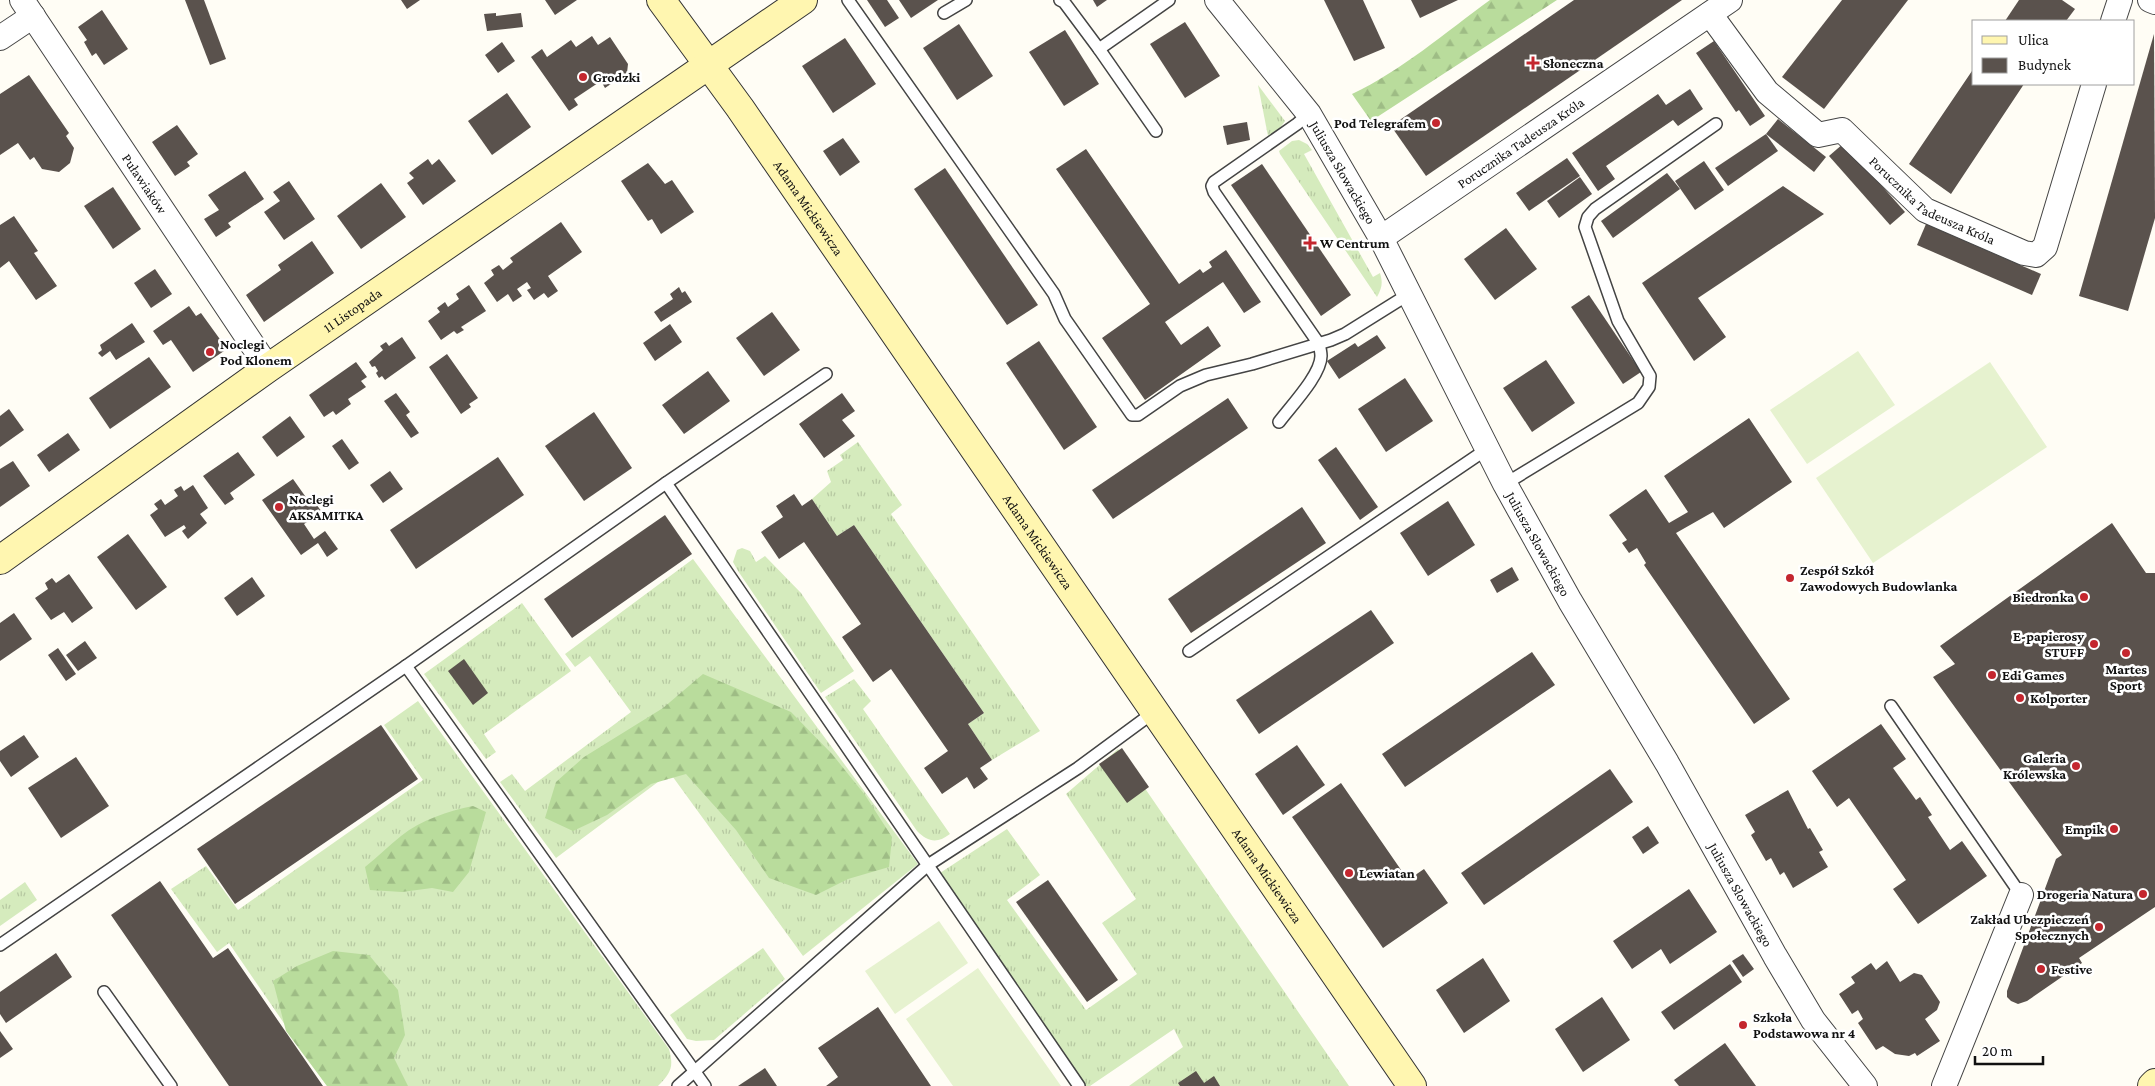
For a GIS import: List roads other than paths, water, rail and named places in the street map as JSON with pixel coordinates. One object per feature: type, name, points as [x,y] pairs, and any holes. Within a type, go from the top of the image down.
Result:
[{"type":"street","name":"Adama Mickiewicza","points":[[661,0],[740,108],[1412,1086]]},
{"type":"street","name":"11 Listopada","points":[[0,560],[268,368],[803,0]]},
{"type":"street","name":"Juliusza Słowackiego","points":[[1217,0],[1309,114],[1381,238],[1505,484],[1570,601],[1667,763],[1813,1020],[1865,1086]]},
{"type":"street","name":"Porucznika Tadeusza Króla","points":[[1381,238],[1730,0]]},
{"type":"street","points":[[2113,20],[2120,0]]},
{"type":"street","points":[[2150,0],[2155,2]]},
{"type":"street","points":[[0,38],[28,8]]},
{"type":"street","name":"Puławiaków","points":[[28,8],[268,368]]},
{"type":"street","name":"Porucznika Tadeusza Króla","points":[[1710,14],[1767,92],[1818,135],[1842,130],[1925,210],[2024,253],[2036,256],[2045,247],[2094,85]]},
{"type":"street","points":[[1944,1086],[2021,895]]},
{"type":"street","points":[[2152,1086],[2155,1083]]},
{"type":"lane","points":[[848,0],[1054,294],[1065,320],[1132,415],[1138,415],[1180,386],[1206,375],[1319,344],[1345,334],[1408,294]]},
{"type":"lane","points":[[944,13],[966,0]]},
{"type":"lane","points":[[1060,0],[1064,2],[1099,49],[1156,131]]},
{"type":"lane","points":[[1099,49],[1169,0]]},
{"type":"lane","points":[[1279,422],[1319,366],[1321,356],[1319,344],[1214,192],[1212,186],[1214,182],[1309,114]]},
{"type":"lane","points":[[1505,484],[1638,403],[1644,396],[1649,387],[1650,376],[1618,321],[1585,227],[1588,217],[1595,209],[1716,124]]},
{"type":"lane","points":[[0,945],[826,374]]},
{"type":"lane","points":[[1189,651],[1487,449]]},
{"type":"lane","points":[[666,483],[1080,1086]]},
{"type":"lane","points":[[406,666],[705,1086]]},
{"type":"lane","points":[[1890,706],[2021,895]]},
{"type":"lane","points":[[678,1086],[928,865],[1078,768],[1154,712]]},
{"type":"lane","points":[[104,992],[171,1086]]},
{"type":"place","name":"Słoneczna","points":[[1533,63]]},
{"type":"place","name":"Grodzki","points":[[583,77]]},
{"type":"place","name":"Pod Telegrafem","points":[[1436,123]]},
{"type":"place","name":"W Centrum","points":[[1310,243]]},
{"type":"place","name":"Noclegi Pod Klonem","points":[[210,352]]},
{"type":"place","name":"Noclegi AKSAMITKA","points":[[279,507]]},
{"type":"place","name":"Zespół Szkół Zawodowych Budowlanka","points":[[1790,578]]},
{"type":"place","name":"Biedronka","points":[[2084,597]]},
{"type":"place","name":"E-papierosy STUFF","points":[[2094,644]]},
{"type":"place","name":"Martes Sport","points":[[2126,653]]},
{"type":"place","name":"Edi Games","points":[[1992,675]]},
{"type":"place","name":"Kolporter","points":[[2020,698]]},
{"type":"place","name":"Galeria Królewska","points":[[2076,766]]},
{"type":"place","name":"Empik","points":[[2114,829]]},
{"type":"place","name":"Lewiatan","points":[[1349,873]]},
{"type":"place","name":"Drogeria Natura","points":[[2143,894]]},
{"type":"place","name":"Zakład Ubezpieczeń Społecznych","points":[[2099,927]]},
{"type":"place","name":"Festive","points":[[2041,969]]},
{"type":"place","name":"Szkoła Podstawowa nr 4","points":[[1743,1025]]}]
